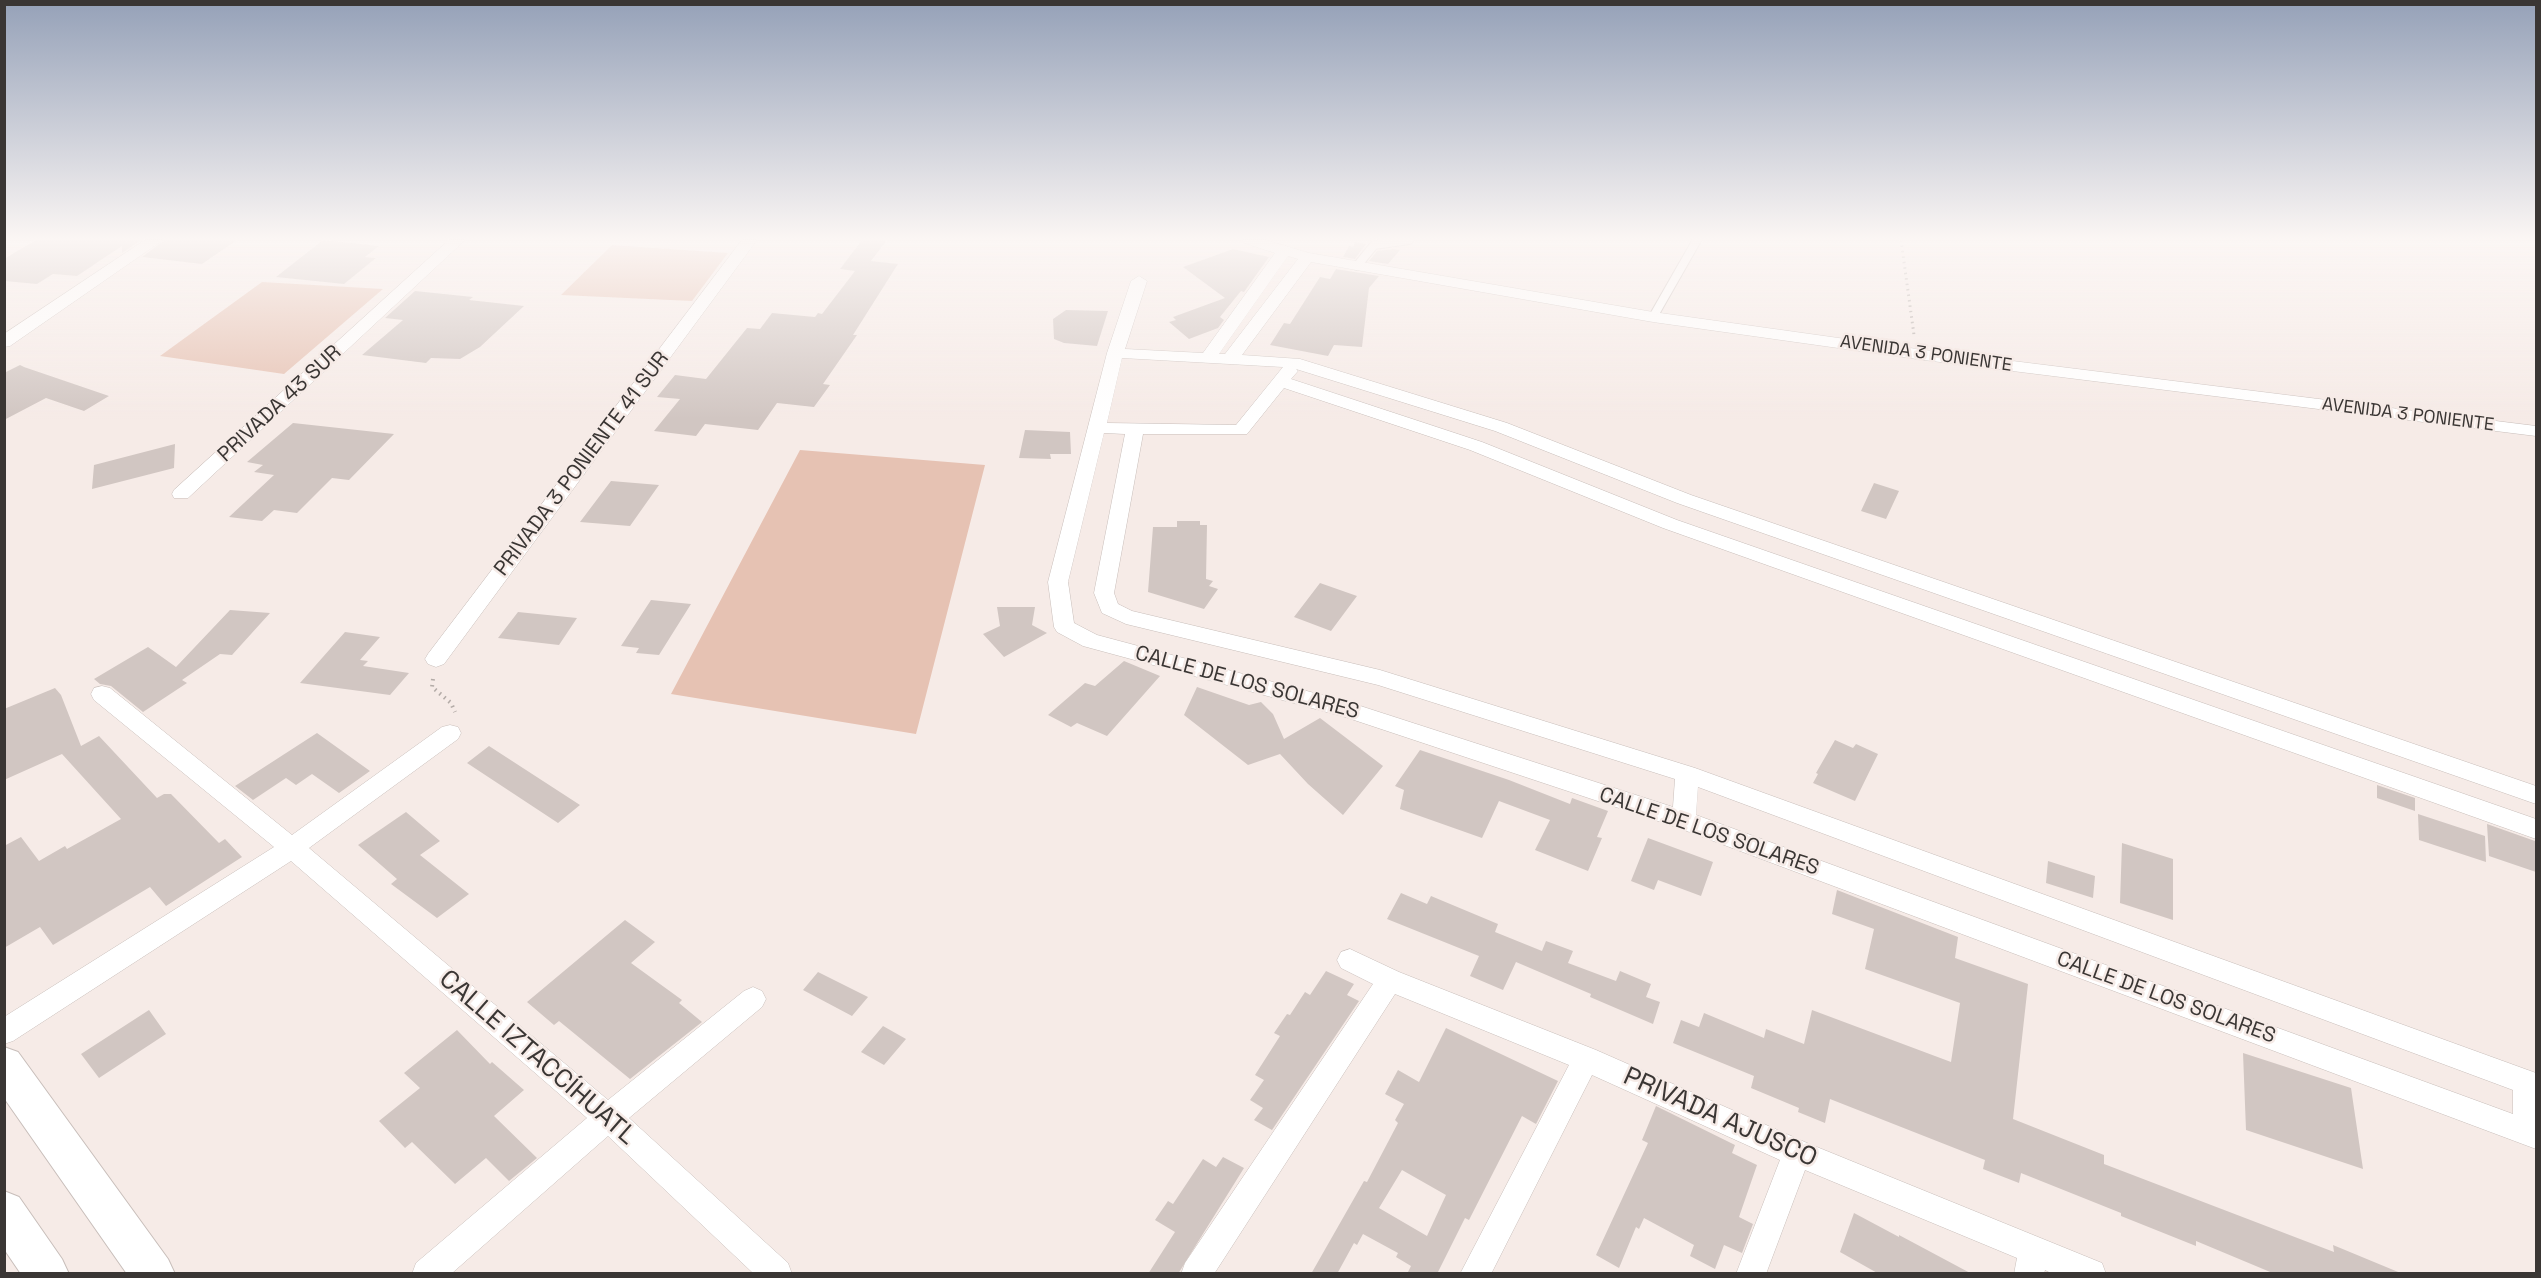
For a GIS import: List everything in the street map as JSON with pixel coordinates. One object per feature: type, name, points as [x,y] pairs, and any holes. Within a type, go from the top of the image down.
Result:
[{"type":"main road","points":[[4,1065],[153,1274]]},
{"type":"main road","points":[[4,1212],[47,1274]]},
{"type":"street","points":[[4,342],[67,300]]},
{"type":"street","name":"PRIVADA 43 SUR","points":[[181,494],[393,300]]},
{"type":"street","name":"PRIVADA 3 PONIENTE 41 SUR","points":[[436,659],[705,300]]},
{"type":"street","name":"CALLE DE LOS SOLARES","points":[[1133,300],[1115,353],[1058,582],[1064,627],[1090,641],[1348,710],[1684,820],[2532,1134]]},
{"type":"street","points":[[1208,357],[1249,300]]},
{"type":"street","points":[[1230,359],[1275,300]]},
{"type":"street","name":"AVENIDA 3 PONIENTE","points":[[1552,300],[1653,317],[1924,355],[2536,431]]},
{"type":"street","points":[[1115,353],[1294,363],[1501,427],[1684,499],[2536,795]]},
{"type":"street","points":[[1096,428],[1241,430],[1283,382],[1294,363]]},
{"type":"street","points":[[1283,382],[1476,446],[1670,524],[2536,829]]},
{"type":"street","name":"CALLE DE LOS SOLARES","points":[[1135,430],[1104,593],[1108,608],[1126,617],[1380,678],[1687,774],[2532,1084]]},
{"type":"street","points":[[1670,524],[1684,499]]},
{"type":"street","name":"CALLE IZTACCÍHUATL","points":[[102,694],[292,848],[608,1118],[777,1274]]},
{"type":"street","points":[[4,1032],[292,848],[450,733]]},
{"type":"street","points":[[1684,820],[1687,774]]},
{"type":"street","points":[[2480,808],[2484,777]]},
{"type":"street","name":"PRIVADA AJUSCO","points":[[1350,960],[1390,980],[1586,1059],[2032,1261],[2091,1274]]},
{"type":"street","points":[[1196,1274],[1390,980]]},
{"type":"street","points":[[427,1274],[608,1118],[753,999]]},
{"type":"street","points":[[1475,1274],[1586,1059]]},
{"type":"street","points":[[2532,1084],[2532,1134]]},
{"type":"street","points":[[1751,1274],[1797,1153]]},
{"type":"lane","points":[[1653,317],[1663,300]]},
{"type":"path","points":[[1908,300],[1912,331],[1924,355]]},
{"type":"path","points":[[436,659],[432,687],[451,703],[456,715],[450,733]]},
{"type":"shaded area","points":[[238,300],[371,300],[284,374],[160,356]]},
{"type":"shaded area","points":[[800,450],[985,465],[916,734],[671,694]]},
{"type":"building","points":[[405,300],[469,300],[524,306],[480,347],[460,359],[431,358],[426,363],[362,355],[403,320],[385,318]]},
{"type":"building","points":[[833,300],[875,300],[853,335],[857,335],[823,384],[830,385],[814,407],[777,403],[758,430],[705,424],[696,436],[654,431],[680,399],[657,397],[675,375],[706,379],[747,328],[760,329],[772,313],[815,317],[818,313],[822,314]]},
{"type":"building","points":[[1221,300],[1234,300],[1220,317],[1224,320],[1218,328],[1189,339],[1169,322],[1176,320],[1173,317]]},
{"type":"building","points":[[1306,300],[1368,300],[1362,347],[1334,345],[1328,356],[1270,345],[1284,323],[1290,324]]},
{"type":"building","points":[[1066,310],[1108,311],[1097,346],[1064,343],[1054,339],[1053,319]]},
{"type":"building","points":[[20,365],[109,396],[84,411],[46,398],[4,420],[4,373]]},
{"type":"building","points":[[293,423],[394,434],[349,480],[332,478],[297,513],[274,510],[262,521],[229,517],[274,475],[254,472],[263,465],[247,462]]},
{"type":"building","points":[[1025,430],[1070,432],[1071,454],[1050,454],[1051,459],[1019,458]]},
{"type":"building","points":[[175,444],[174,468],[92,489],[94,465]]},
{"type":"building","points":[[611,481],[659,485],[630,526],[580,522]]},
{"type":"building","points":[[1874,483],[1899,491],[1886,519],[1861,511]]},
{"type":"building","points":[[1177,521],[1200,521],[1200,525],[1207,525],[1206,579],[1213,581],[1209,586],[1218,589],[1204,609],[1148,592],[1153,527],[1177,527]]},
{"type":"building","points":[[1320,583],[1357,596],[1331,631],[1294,617]]},
{"type":"building","points":[[651,600],[691,604],[659,655],[636,653],[639,648],[621,646]]},
{"type":"building","points":[[997,607],[1035,607],[1032,625],[1047,633],[1004,657],[983,634],[1000,626]]},
{"type":"building","points":[[230,610],[270,613],[232,655],[220,654],[182,680],[187,683],[143,712],[111,686],[100,684],[94,679],[148,647],[176,667]]},
{"type":"building","points":[[518,612],[577,618],[559,645],[498,638]]},
{"type":"building","points":[[345,632],[380,637],[360,660],[368,661],[363,666],[409,673],[390,695],[300,683]]},
{"type":"building","points":[[1124,661],[1160,676],[1107,736],[1077,723],[1071,727],[1048,715],[1085,683],[1095,686]]},
{"type":"building","points":[[1197,687],[1249,705],[1261,702],[1273,714],[1284,739],[1320,718],[1383,766],[1343,815],[1308,784],[1280,754],[1248,765],[1184,715]]},
{"type":"building","points":[[55,688],[61,695],[81,746],[99,736],[157,798],[164,794],[171,794],[219,843],[225,839],[242,857],[166,906],[150,887],[53,945],[40,927],[4,948],[4,846],[21,837],[39,861],[65,846],[67,849],[121,819],[62,754],[4,780],[4,709]]},
{"type":"building","points":[[317,733],[370,771],[339,793],[312,774],[296,785],[286,778],[253,800],[235,786]]},
{"type":"building","points":[[1835,740],[1853,748],[1856,744],[1878,754],[1855,801],[1813,783],[1818,774],[1816,773]]},
{"type":"building","points":[[489,746],[580,805],[558,823],[467,763]]},
{"type":"building","points":[[1420,750],[1509,780],[1570,804],[1572,798],[1608,811],[1597,837],[1602,838],[1588,871],[1535,850],[1550,820],[1499,801],[1482,838],[1400,809],[1404,790],[1395,786]]},
{"type":"building","points":[[2377,785],[2415,798],[2415,811],[2377,798]]},
{"type":"building","points":[[406,812],[440,841],[420,855],[469,894],[437,918],[391,884],[397,879],[358,845]]},
{"type":"building","points":[[2418,814],[2485,836],[2486,862],[2419,840]]},
{"type":"building","points":[[2487,824],[2535,841],[2536,872],[2489,856]]},
{"type":"building","points":[[1648,838],[1713,862],[1701,896],[1658,880],[1654,890],[1631,881]]},
{"type":"building","points":[[2122,843],[2173,859],[2173,920],[2120,903]]},
{"type":"building","points":[[2048,861],[2095,876],[2093,898],[2046,883]]},
{"type":"building","points":[[1837,890],[1958,937],[1955,958],[2028,984],[2013,1119],[2104,1155],[2104,1164],[2334,1252],[2333,1245],[2403,1274],[2275,1274],[2196,1241],[2196,1246],[2021,1173],[2019,1183],[1983,1169],[1985,1160],[1830,1099],[1825,1123],[1798,1112],[1799,1108],[1751,1088],[1754,1076],[1673,1043],[1681,1020],[1699,1027],[1704,1013],[1764,1038],[1766,1029],[1804,1044],[1812,1010],[1951,1062],[1960,1003],[1865,969],[1874,929],[1832,914]]},
{"type":"building","points":[[1401,893],[1427,904],[1431,896],[1498,924],[1495,932],[1542,951],[1546,941],[1573,951],[1568,963],[1616,981],[1620,971],[1651,984],[1646,997],[1660,1002],[1653,1024],[1516,962],[1503,990],[1470,976],[1479,956],[1387,919]]},
{"type":"building","points":[[625,920],[655,942],[631,963],[682,1000],[679,1003],[702,1022],[630,1079],[559,1021],[554,1025],[527,1002]]},
{"type":"building","points":[[1326,971],[1354,984],[1347,995],[1359,1001],[1272,1130],[1254,1120],[1263,1108],[1250,1100],[1264,1080],[1255,1075],[1280,1036],[1274,1033],[1287,1014],[1290,1015],[1305,992],[1310,995]]},
{"type":"building","points":[[818,972],[868,997],[852,1016],[803,990]]},
{"type":"building","points":[[149,1010],[166,1034],[99,1078],[81,1054]]},
{"type":"building","points":[[883,1026],[906,1039],[884,1065],[861,1052]]},
{"type":"building","points":[[1446,1028],[1558,1081],[1536,1124],[1522,1116],[1469,1220],[1465,1218],[1437,1274],[1407,1274],[1411,1266],[1396,1257],[1398,1253],[1363,1234],[1357,1245],[1354,1243],[1337,1274],[1311,1274],[1364,1181],[1367,1182],[1398,1123],[1395,1120],[1404,1104],[1385,1094],[1398,1070],[1419,1082]],"holes":[[[1402,1170],[1446,1195],[1427,1236],[1379,1208]]]},
{"type":"building","points":[[457,1030],[490,1064],[492,1062],[524,1090],[494,1116],[537,1158],[509,1181],[486,1158],[455,1184],[412,1142],[405,1148],[379,1121],[420,1088],[404,1073]]},
{"type":"building","points":[[2243,1053],[2351,1088],[2363,1169],[2246,1130]]},
{"type":"building","points":[[1656,1106],[1735,1145],[1732,1153],[1757,1165],[1739,1217],[1753,1224],[1742,1253],[1724,1245],[1715,1269],[1690,1256],[1694,1245],[1644,1218],[1639,1229],[1636,1227],[1619,1268],[1596,1255],[1648,1143],[1642,1140]]},
{"type":"building","points":[[1223,1157],[1244,1168],[1178,1274],[1148,1274],[1175,1232],[1155,1220],[1168,1201],[1173,1204],[1203,1159],[1216,1167]]},
{"type":"building","points":[[1854,1213],[1972,1274],[1879,1274],[1840,1252]]}]
